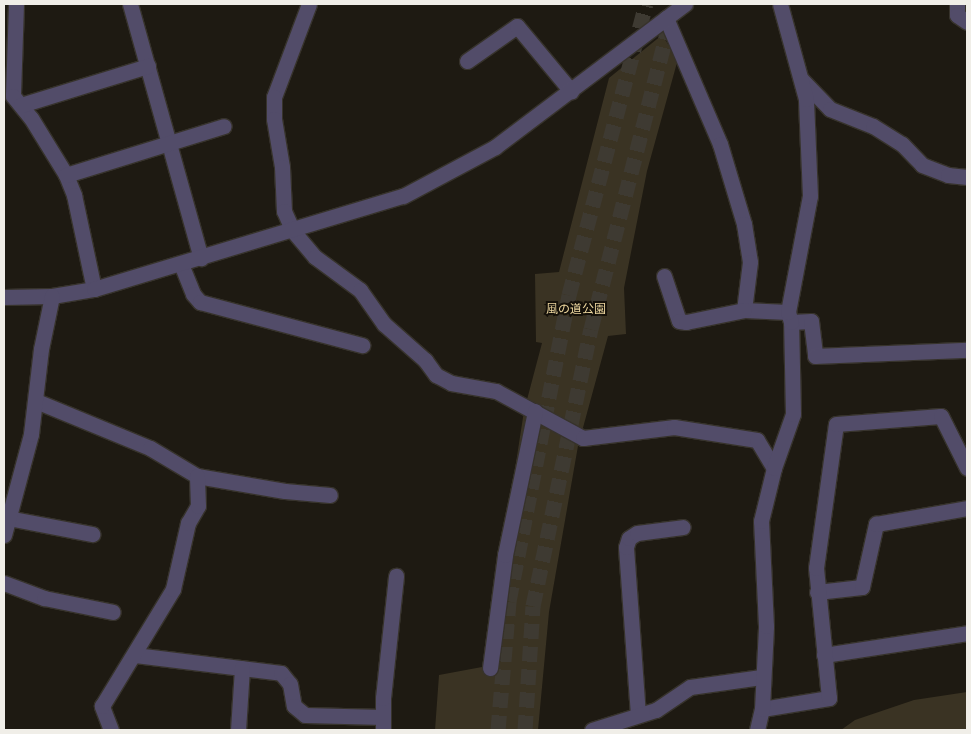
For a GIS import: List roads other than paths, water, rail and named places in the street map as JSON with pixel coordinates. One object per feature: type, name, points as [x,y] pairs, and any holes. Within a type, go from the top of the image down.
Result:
[{"type":"street","points":[[16,4],[11,84],[13,96],[21,105],[66,175],[74,195],[94,289]]},
{"type":"street","points":[[130,4],[201,258]]},
{"type":"street","points":[[309,4],[274,97],[284,211],[293,231],[315,257],[360,290],[384,324],[425,360],[436,375],[451,384],[496,391],[584,438],[674,427],[757,440],[774,468]]},
{"type":"street","points":[[4,297],[52,296],[94,289],[293,231],[403,196],[450,173],[495,147],[685,4]]},
{"type":"street","points":[[757,730],[762,709],[761,676],[766,626],[761,521],[774,468],[793,414],[789,317],[810,196],[806,99],[780,4]]},
{"type":"street","points":[[956,4],[957,14],[967,22]]},
{"type":"street","points":[[666,18],[720,144],[744,224],[750,262],[744,310]]},
{"type":"street","points":[[467,61],[517,26],[571,91]]},
{"type":"street","points":[[21,105],[148,66]]},
{"type":"street","points":[[801,79],[830,109],[873,126],[902,144],[922,165],[948,175],[967,177]]},
{"type":"street","points":[[66,175],[224,126]]},
{"type":"street","points":[[181,264],[193,294],[200,302],[362,345]]},
{"type":"street","points":[[664,276],[679,321],[686,322],[744,310],[811,321],[815,356],[967,350]]},
{"type":"street","points":[[4,534],[31,434],[41,350],[52,296]]},
{"type":"street","points":[[36,401],[150,448],[198,476],[285,491],[330,495]]},
{"type":"street","points":[[490,668],[505,555],[535,411]]},
{"type":"street","points":[[762,709],[829,698],[816,568],[836,424],[941,416],[967,468]]},
{"type":"street","points":[[112,730],[102,706],[135,655],[173,589],[188,523],[198,506],[198,476]]},
{"type":"street","points":[[817,592],[862,587],[876,524],[967,508]]},
{"type":"street","points":[[8,518],[92,534]]},
{"type":"street","points":[[638,715],[626,547],[629,538],[637,534],[684,527]]},
{"type":"street","points":[[135,655],[281,673],[290,684],[294,706],[305,715],[383,724],[396,576]]},
{"type":"street","points":[[4,583],[44,598],[113,612]]},
{"type":"street","points":[[824,655],[967,632]]},
{"type":"street","points":[[238,730],[242,668]]},
{"type":"street","points":[[592,730],[656,710],[690,687],[761,676]]},
{"type":"tunnel","points":[[498,730],[509,601],[569,295],[646,4]]},
{"type":"tunnel","points":[[525,730],[533,606],[591,329],[671,17]]},
{"type":"park label","name":"風の道公園","points":[[576,309]]}]
